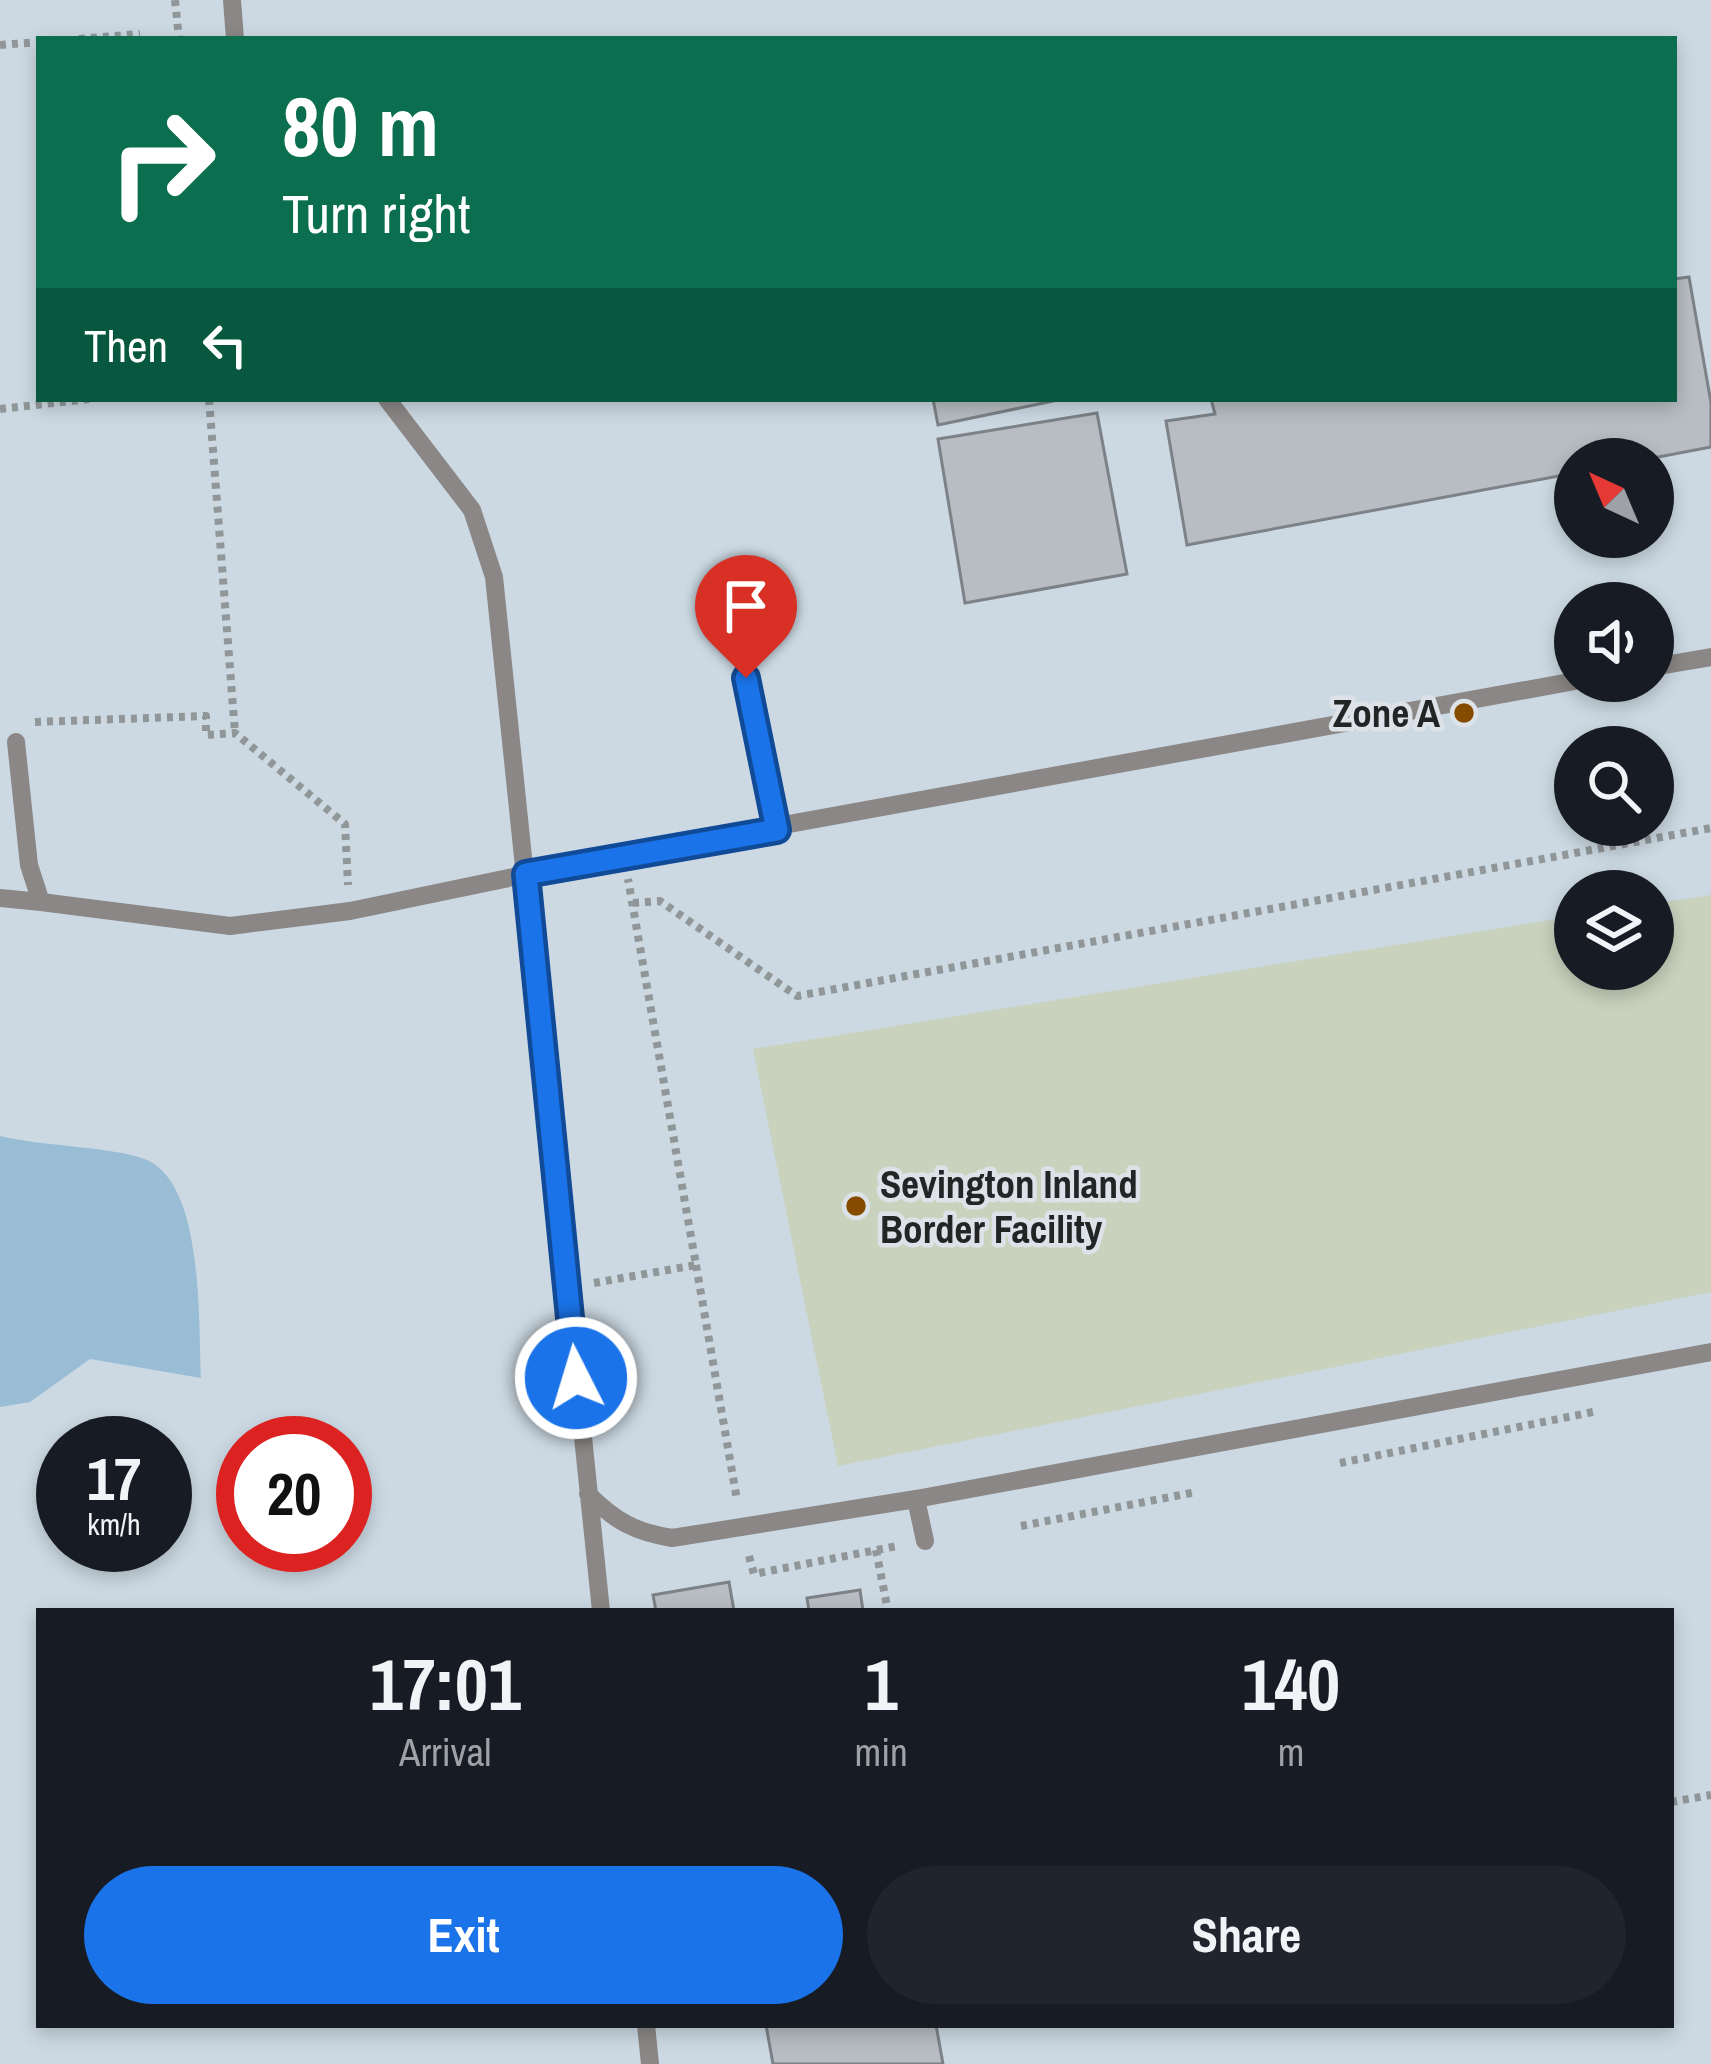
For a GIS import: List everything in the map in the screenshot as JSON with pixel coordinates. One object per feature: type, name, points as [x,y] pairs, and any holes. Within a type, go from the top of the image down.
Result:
[{"type":"lane","points":[[232,0],[235,36]]},
{"type":"lane","points":[[389,402],[472,510],[494,577],[601,1608]]},
{"type":"lane","points":[[1674,663],[1711,657]]},
{"type":"lane","points":[[746,678],[777,830]]},
{"type":"lane","points":[[0,898],[230,926],[350,910],[623,854],[777,830],[1554,685]]},
{"type":"lane","points":[[15,732],[29,865],[41,902]]},
{"type":"lane","points":[[588,1494],[613,1519],[640,1532],[672,1538],[916,1499],[1711,1352]]},
{"type":"lane","points":[[916,1499],[925,1541]]},
{"type":"lane","points":[[646,2028],[650,2064]]},
{"type":"path","points":[[175,0],[178,36]]},
{"type":"path","points":[[116,36],[140,34]]},
{"type":"path","points":[[0,46],[36,42]]},
{"type":"path","points":[[0,409],[62,402]]},
{"type":"path","points":[[209,402],[235,733]]},
{"type":"path","points":[[15,732],[206,716],[206,735],[235,733],[345,824],[350,910]]},
{"type":"path","points":[[633,903],[660,901],[797,996],[1711,828]]},
{"type":"path","points":[[623,854],[754,1574],[925,1541]]},
{"type":"path","points":[[568,1288],[696,1265]]},
{"type":"path","points":[[1340,1463],[1593,1412]]},
{"type":"path","points":[[1021,1526],[1196,1492]]},
{"type":"path","points":[[876,1550],[887,1608]]},
{"type":"path","points":[[1674,1801],[1711,1795]]},
{"type":"shaded area","name":"Sevington Inland Border Facility","points":[[0,0],[1711,0],[1711,2064],[0,2064]]},
{"type":"green space","points":[[1711,895],[1711,1292],[838,1466],[753,1049],[1554,919],[1554,990],[1674,990],[1674,901]]},
{"type":"water","points":[[0,1136],[134,1156],[166,1175],[179,1198],[195,1259],[201,1378],[90,1359],[30,1402],[0,1407]]},
{"type":"building","points":[[1689,277],[1711,403],[1711,447],[1674,454],[1674,438],[1554,438],[1554,477],[1187,545],[1166,421],[1215,414],[1212,402],[1677,402],[1677,279]]},
{"type":"building","points":[[934,402],[1049,402],[938,425]]},
{"type":"building","points":[[1097,413],[1127,574],[965,603],[938,439]]},
{"type":"building","points":[[729,1582],[733,1608],[655,1608],[653,1595]]},
{"type":"building","points":[[860,1590],[863,1608],[809,1608],[807,1598]]},
{"type":"building","points":[[767,2028],[937,2028],[943,2064],[773,2064]]},
{"type":"place","name":"Zone A","points":[[1464,713]]},
{"type":"place","name":"Sevington Inland Border Facility","points":[[856,1206]]},
{"type":"route","points":[[576,1378],[526,874],[777,830],[746,678]]}]
